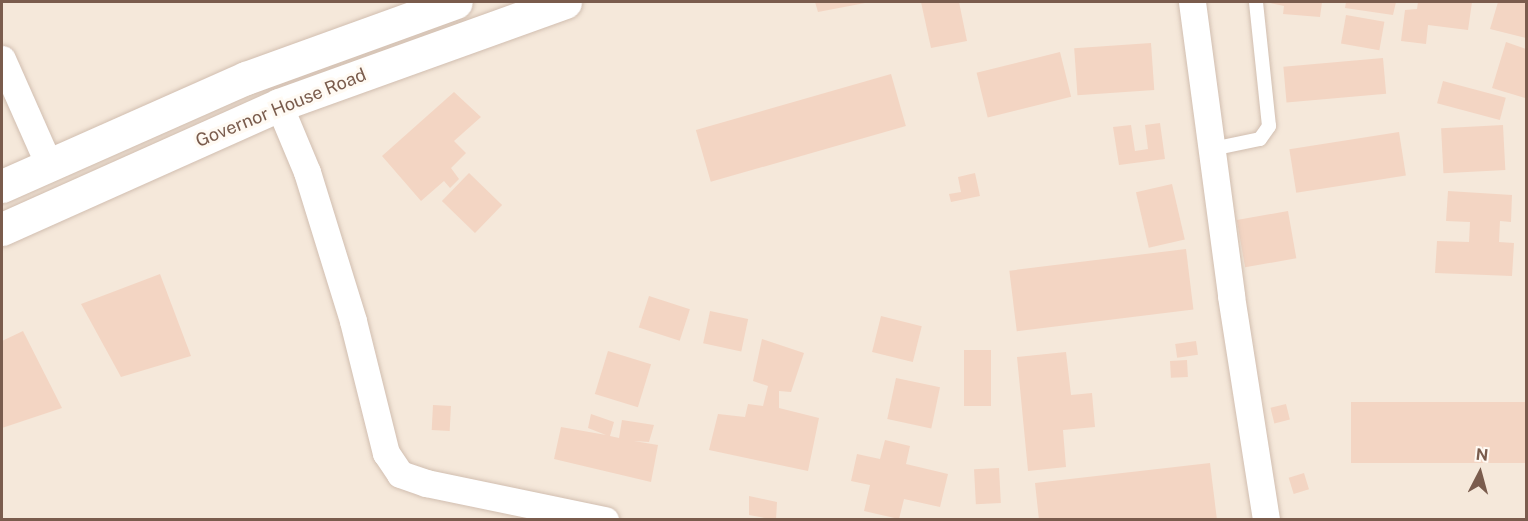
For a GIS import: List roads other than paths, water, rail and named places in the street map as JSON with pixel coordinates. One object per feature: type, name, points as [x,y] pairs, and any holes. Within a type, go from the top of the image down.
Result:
[{"type":"main road","name":"Governor House Road","points":[[2,186],[246,78],[456,2]]},
{"type":"main road","name":"Governor House Road","points":[[2,229],[279,105],[566,2]]},
{"type":"street","points":[[1192,2],[1266,519]]},
{"type":"street","points":[[2,59],[49,165]]},
{"type":"street","points":[[279,105],[307,172],[353,321],[386,453],[400,474],[426,483],[605,519]]},
{"type":"lane","points":[[1212,149],[1260,140],[1269,126],[1256,2]]}]
